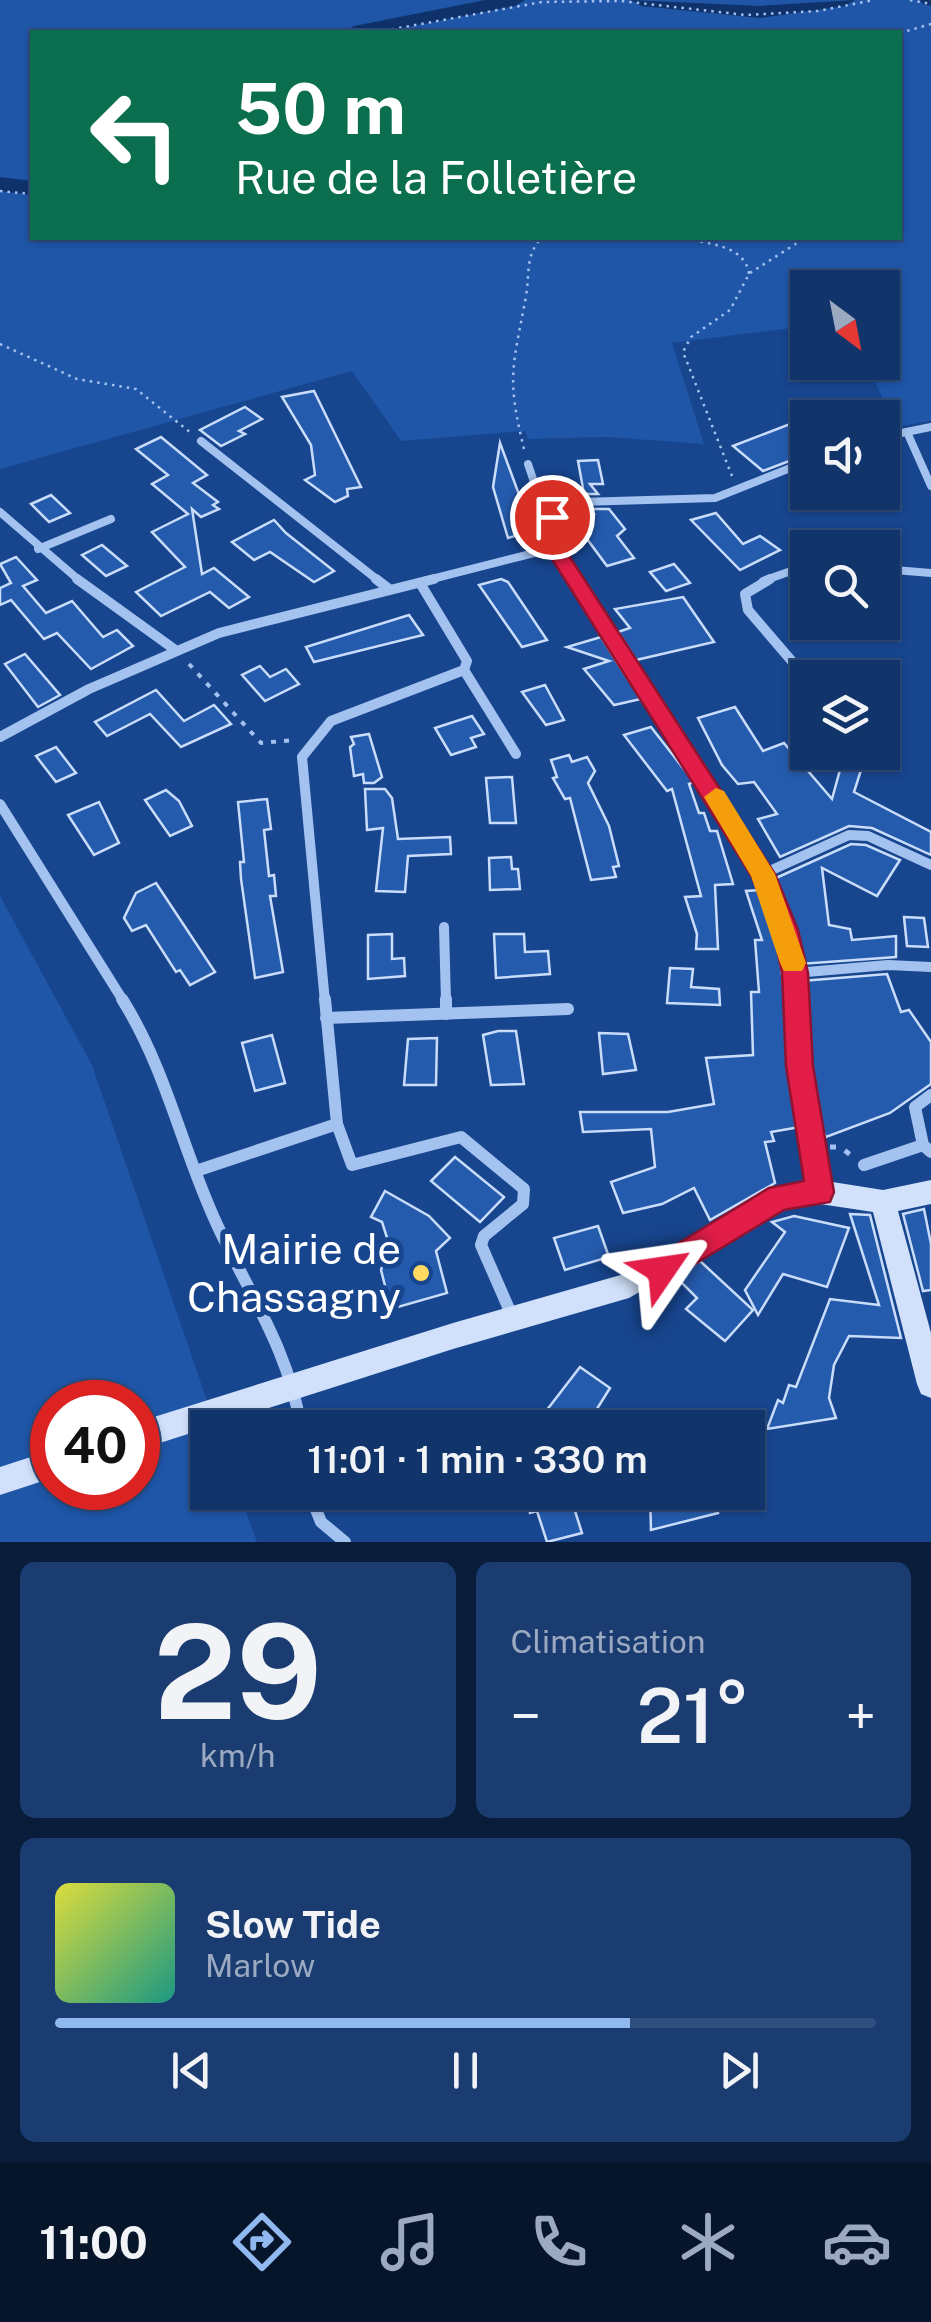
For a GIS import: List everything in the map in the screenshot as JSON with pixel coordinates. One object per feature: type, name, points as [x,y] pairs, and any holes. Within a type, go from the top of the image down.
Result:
[{"type":"street","points":[[900,433],[931,427]]},
{"type":"street","points":[[907,432],[931,486]]},
{"type":"street","points":[[201,442],[389,590]]},
{"type":"street","points":[[528,464],[539,497],[558,508],[580,502],[715,498],[790,468]]},
{"type":"street","points":[[558,508],[549,527],[554,548],[763,874],[785,930],[795,973],[800,1066],[820,1192]]},
{"type":"street","points":[[0,512],[38,549],[174,649]]},
{"type":"street","points":[[38,549],[111,519]]},
{"type":"street","points":[[0,737],[174,649],[554,548]]},
{"type":"street","points":[[900,569],[931,572]]},
{"type":"street","points":[[790,571],[757,582],[745,594],[748,610],[791,660]]},
{"type":"street","points":[[420,582],[467,661],[464,670]]},
{"type":"street","points":[[464,670],[332,721],[308,744],[302,757],[337,1124],[352,1165],[460,1137],[524,1189],[527,1196],[523,1204],[484,1236],[482,1246],[514,1318]]},
{"type":"street","points":[[464,670],[516,754]]},
{"type":"street","points":[[0,804],[140,1026],[199,1170],[219,1230],[260,1302],[295,1386],[298,1410]]},
{"type":"street","points":[[763,874],[849,835],[868,836],[931,865]]},
{"type":"street","points":[[444,927],[446,1014]]},
{"type":"street","points":[[795,973],[888,965],[931,967]]},
{"type":"street","points":[[326,1018],[568,1010]]},
{"type":"street","points":[[864,1165],[927,1148],[915,1107],[931,1094]]},
{"type":"street","points":[[199,1170],[337,1124]]},
{"type":"street","points":[[160,1429],[642,1280],[779,1198],[820,1192],[883,1202],[931,1192]]},
{"type":"street","points":[[883,1202],[931,1384]]},
{"type":"street","points":[[0,1480],[30,1471]]},
{"type":"street","points":[[313,1510],[325,1530],[344,1542]]},
{"type":"path","points":[[387,30],[542,2],[621,1],[689,12],[746,15],[818,11],[874,0]]},
{"type":"path","points":[[910,0],[931,4]]},
{"type":"path","points":[[902,32],[912,26],[931,24]]},
{"type":"path","points":[[0,191],[30,194]]},
{"type":"path","points":[[528,464],[510,379],[532,284],[528,254],[540,240]]},
{"type":"path","points":[[693,240],[737,252],[748,261],[749,274]]},
{"type":"path","points":[[738,490],[682,352],[686,340],[728,312],[749,274],[802,240]]},
{"type":"path","points":[[0,344],[76,379],[136,389],[201,442]]},
{"type":"path","points":[[174,649],[261,743],[289,738],[308,744]]},
{"type":"path","points":[[826,1147],[840,1146]]},
{"type":"shaded area","points":[[0,0],[931,0],[931,421],[900,426],[900,400],[883,400],[874,380],[900,380],[900,270],[790,270],[790,328],[672,343],[704,444],[606,437],[528,439],[525,431],[401,441],[352,371],[0,469]]},
{"type":"shaded area","points":[[0,896],[92,1065],[210,1410],[190,1410],[190,1510],[245,1510],[257,1542],[0,1542]]},
{"type":"building","points":[[314,391],[361,487],[347,489],[348,496],[335,502],[305,480],[315,475],[311,445],[282,397]]},
{"type":"building","points":[[245,407],[262,419],[239,431],[245,434],[221,446],[200,430]]},
{"type":"building","points":[[790,424],[790,461],[763,471],[733,446]]},
{"type":"building","points":[[161,437],[207,475],[193,483],[218,502],[213,505],[219,509],[201,517],[192,509],[202,574],[214,568],[249,597],[229,608],[210,592],[161,616],[136,592],[185,567],[152,532],[188,514],[152,484],[168,475],[136,449]]},
{"type":"building","points":[[500,443],[524,508],[517,508],[525,533],[508,538],[493,487]]},
{"type":"building","points":[[598,460],[603,484],[590,484],[598,494],[584,494],[578,461]]},
{"type":"building","points":[[51,495],[70,513],[49,522],[31,504]]},
{"type":"building","points":[[590,509],[609,509],[625,529],[617,536],[634,558],[607,566],[573,520],[594,514]]},
{"type":"building","points":[[716,513],[743,544],[760,536],[780,550],[740,570],[691,520]]},
{"type":"building","points":[[274,520],[334,571],[314,582],[270,552],[254,560],[232,542]]},
{"type":"building","points":[[102,545],[127,566],[106,576],[82,555]]},
{"type":"building","points":[[16,557],[37,580],[23,586],[46,613],[72,601],[103,637],[117,630],[133,646],[91,669],[57,633],[44,639],[11,600],[0,605],[0,588],[11,583],[0,564]]},
{"type":"building","points":[[674,564],[690,583],[666,591],[650,572]]},
{"type":"building","points":[[501,579],[508,582],[547,640],[522,647],[479,585]]},
{"type":"building","points":[[683,597],[714,642],[636,660],[618,632],[630,628],[615,609]]},
{"type":"building","points":[[409,615],[423,635],[314,662],[306,647]]},
{"type":"building","points":[[601,637],[641,699],[614,705],[584,669],[609,661],[567,647]]},
{"type":"building","points":[[25,654],[60,695],[38,707],[5,664]]},
{"type":"building","points":[[260,666],[270,677],[286,669],[299,684],[265,701],[242,675]]},
{"type":"building","points":[[545,685],[564,720],[546,725],[522,692]]},
{"type":"building","points":[[156,690],[184,721],[214,705],[231,724],[181,747],[150,714],[107,736],[95,722]]},
{"type":"building","points":[[735,707],[763,751],[784,743],[790,750],[790,770],[807,770],[832,799],[840,770],[861,770],[854,792],[931,832],[931,855],[872,828],[849,826],[780,857],[758,819],[777,814],[754,782],[738,784],[722,765],[698,718]]},
{"type":"building","points":[[472,716],[484,734],[471,738],[476,747],[451,755],[435,728]]},
{"type":"building","points":[[651,727],[694,782],[689,784],[699,813],[704,813],[710,831],[717,831],[733,884],[715,885],[718,949],[696,949],[697,934],[685,897],[701,896],[672,789],[667,791],[624,735]]},
{"type":"building","points":[[369,734],[382,777],[374,783],[364,783],[363,774],[354,776],[351,737]]},
{"type":"building","points":[[56,747],[76,773],[56,782],[36,756]]},
{"type":"building","points":[[569,755],[572,762],[587,757],[595,771],[588,783],[609,826],[619,866],[613,867],[616,877],[591,880],[570,798],[565,799],[553,778],[557,777],[551,760]]},
{"type":"building","points":[[512,777],[516,823],[490,823],[486,778]]},
{"type":"building","points":[[365,789],[385,789],[392,798],[398,839],[450,837],[451,854],[408,856],[405,892],[376,891],[383,828],[367,830]]},
{"type":"building","points":[[166,790],[179,801],[192,826],[170,836],[145,800]]},
{"type":"building","points":[[267,799],[271,829],[264,830],[269,876],[274,875],[276,896],[270,896],[283,972],[255,978],[241,879],[240,862],[244,862],[238,802]]},
{"type":"building","points":[[99,802],[119,843],[94,855],[68,815]]},
{"type":"building","points":[[851,844],[866,845],[900,860],[877,896],[822,868],[829,925],[850,929],[852,940],[896,936],[896,957],[800,964],[794,928],[776,878]]},
{"type":"building","points":[[511,857],[512,869],[518,869],[520,889],[490,890],[489,858]]},
{"type":"building","points":[[156,883],[215,972],[190,985],[180,970],[176,972],[146,925],[132,931],[124,918],[136,893]]},
{"type":"building","points":[[760,890],[777,932],[800,1127],[771,1132],[774,1141],[765,1142],[775,1183],[710,1220],[694,1188],[662,1204],[623,1213],[611,1182],[655,1167],[651,1129],[583,1132],[580,1112],[668,1112],[714,1104],[706,1058],[753,1055],[751,992],[759,992],[755,940],[762,940],[746,891]]},
{"type":"building","points":[[904,917],[924,918],[928,947],[907,946]]},
{"type":"building","points":[[392,934],[392,959],[404,958],[405,976],[368,979],[368,935]]},
{"type":"building","points":[[494,934],[524,934],[525,952],[548,951],[550,974],[496,978]]},
{"type":"building","points":[[670,968],[693,969],[691,987],[719,989],[720,1005],[667,1003]]},
{"type":"building","points":[[887,974],[901,1012],[909,1010],[931,1042],[931,1084],[890,1113],[826,1137],[819,1124],[810,1066],[802,981]]},
{"type":"building","points":[[516,1031],[524,1084],[491,1085],[483,1035]]},
{"type":"building","points":[[599,1033],[628,1034],[636,1070],[603,1074]]},
{"type":"building","points":[[272,1035],[285,1083],[255,1091],[242,1043]]},
{"type":"building","points":[[437,1038],[436,1085],[404,1085],[408,1039]]},
{"type":"building","points":[[455,1157],[504,1197],[480,1222],[431,1181]]},
{"type":"building","points":[[385,1191],[429,1216],[450,1238],[436,1251],[447,1293],[391,1309],[381,1270],[389,1244],[382,1222],[371,1217]]},
{"type":"building","points":[[924,1209],[931,1244],[931,1290],[923,1291],[903,1214]]},
{"type":"building","points":[[850,1214],[870,1215],[901,1338],[849,1336],[834,1365],[829,1398],[836,1418],[767,1429],[778,1400],[783,1403],[789,1385],[796,1387],[830,1299],[879,1305]]},
{"type":"building","points":[[794,1216],[849,1228],[827,1287],[783,1274],[758,1315],[745,1290],[785,1232],[772,1222]]},
{"type":"building","points":[[598,1226],[609,1257],[565,1270],[554,1238]]},
{"type":"building","points":[[700,1261],[753,1310],[725,1341],[686,1309],[697,1298],[675,1276]]},
{"type":"building","points":[[580,1367],[610,1388],[596,1410],[547,1410]]},
{"type":"building","points":[[529,1510],[575,1510],[582,1533],[547,1542],[537,1511]]},
{"type":"building","points":[[650,1510],[718,1513],[651,1530]]},
{"type":"waterway","points":[[364,30],[515,0]]},
{"type":"waterway","points":[[641,0],[760,12],[845,0]]},
{"type":"waterway","points":[[0,184],[30,188]]},
{"type":"slow traffic","points":[[716,797],[763,874],[793,963]]},
{"type":"place","name":"Mairie de Chassagny","points":[[421,1273]]},
{"type":"route","points":[[552,517],[549,527],[554,548],[763,874],[785,930],[795,973],[800,1066],[820,1192],[779,1198],[662,1270]]}]
